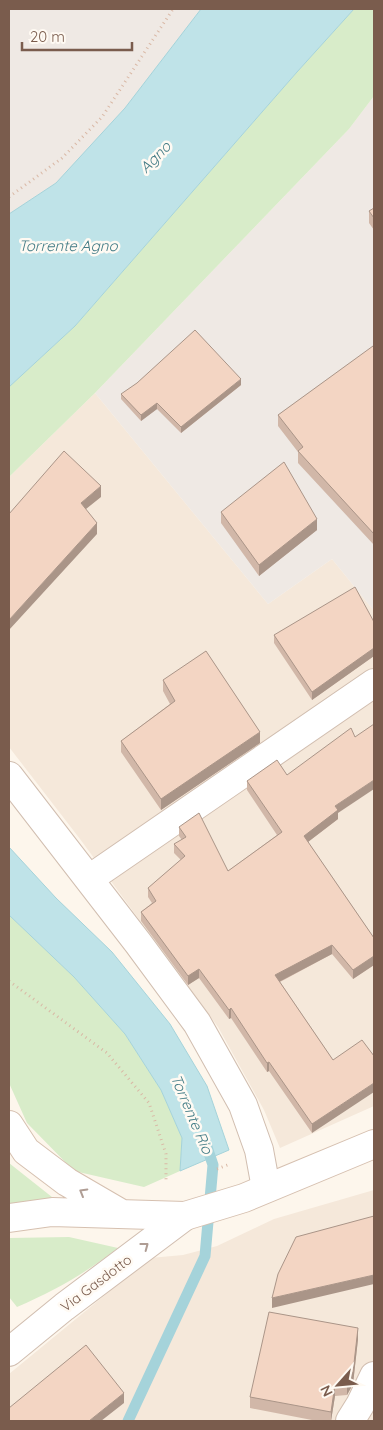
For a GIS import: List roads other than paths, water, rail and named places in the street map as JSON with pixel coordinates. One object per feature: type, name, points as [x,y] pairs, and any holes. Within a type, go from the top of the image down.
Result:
[{"type":"street","points":[[89,879],[374,683]]},
{"type":"street","points":[[9,776],[197,1023],[243,1105],[259,1150],[255,1193]]},
{"type":"street","points":[[9,1125],[26,1151],[67,1182],[126,1216]]},
{"type":"street","points":[[9,1218],[52,1212],[126,1216],[185,1216],[255,1193],[374,1144]]},
{"type":"street","name":"Via Gasdotto","points":[[9,1352],[64,1307],[185,1216]]},
{"type":"street","points":[[350,1421],[374,1376]]},
{"type":"water","name":"Torrente Agno","points":[[201,9],[354,9],[75,326],[9,387],[9,214],[56,183],[125,108]]},
{"type":"water","name":"Torrente Rio","points":[[9,847],[56,898],[112,952],[170,1024],[207,1086],[229,1150],[180,1171],[182,1138],[161,1090],[125,1034],[74,977],[9,915]]},
{"type":"waterway","name":"Torrente Rio","points":[[128,1421],[205,1256],[213,1165],[206,1144]]},
{"type":"water label","name":"Agno","points":[[155,157]]}]
